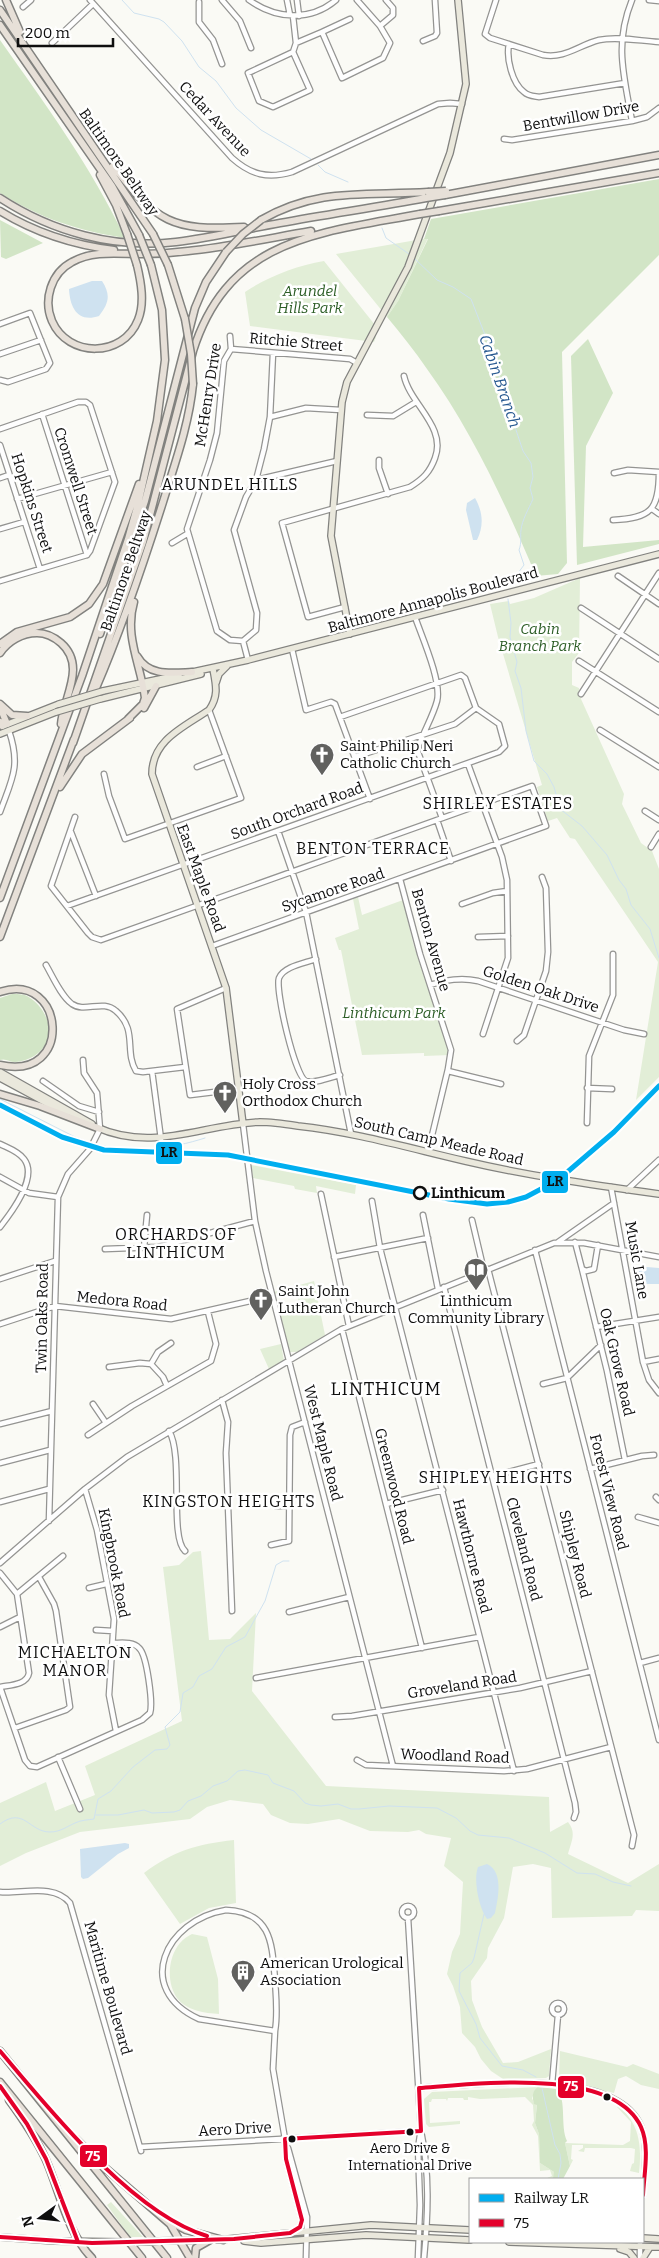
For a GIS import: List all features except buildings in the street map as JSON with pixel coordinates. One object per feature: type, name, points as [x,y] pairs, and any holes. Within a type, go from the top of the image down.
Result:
[{"type":"highway","points":[[6,0],[16,27],[47,78]]},
{"type":"highway","name":"Baltimore Beltway","points":[[0,10],[153,234],[168,265],[185,319],[191,354],[193,384],[187,425],[121,629],[72,743],[0,937]]},
{"type":"highway","name":"Baltimore Beltway","points":[[0,25],[112,186],[139,235],[151,265],[160,296],[165,342],[163,385],[157,421],[128,539],[82,676],[0,898]]},
{"type":"highway","points":[[58,109],[103,181],[127,234],[137,265],[141,285],[140,312],[136,326],[127,336],[110,347],[96,350],[76,345],[61,335],[52,319],[49,298],[52,284],[66,265],[77,259],[99,254],[176,252],[374,222],[659,173]]},
{"type":"highway","points":[[73,116],[143,202],[164,218],[181,225],[204,228],[277,224]]},
{"type":"highway","points":[[0,198],[23,212],[54,226],[84,236],[124,242],[176,242],[427,195],[659,156]]},
{"type":"highway","points":[[82,676],[104,624],[143,509],[195,308],[206,282],[226,252],[243,234],[262,220],[286,208],[324,196],[427,195]]},
{"type":"highway","points":[[0,211],[36,229],[80,244],[124,251],[176,252]]},
{"type":"highway","points":[[72,743],[143,542],[193,351],[206,319],[228,287],[245,270],[265,255],[310,235],[374,222]]},
{"type":"highway","points":[[0,644],[17,632],[70,617],[89,604],[98,592],[138,488],[157,421]]},
{"type":"highway","points":[[128,719],[145,701],[134,650],[131,614],[150,544]]},
{"type":"highway","points":[[0,652],[14,640],[38,633],[55,638],[68,650],[74,674],[62,718],[61,733]]},
{"type":"highway","points":[[134,650],[143,664],[154,671],[195,674]]},
{"type":"highway","points":[[45,818],[65,778],[79,758],[90,746],[146,705],[156,686]]},
{"type":"highway","points":[[0,705],[12,715],[27,716]]},
{"type":"highway","points":[[0,705],[3,726]]},
{"type":"highway","points":[[0,992],[22,990],[36,996],[47,1007],[53,1028],[50,1046],[34,1062],[17,1067],[0,1065]]},
{"type":"highway","points":[[0,1094],[26,1101],[100,1129]]},
{"type":"highway","points":[[0,2051],[167,2258]]},
{"type":"highway","points":[[0,2082],[142,2258]]},
{"type":"highway","points":[[0,2086],[27,2124],[46,2159],[78,2242],[92,2258]]},
{"type":"highway","points":[[51,2112],[103,2166],[163,2218],[190,2258]]},
{"type":"highway","points":[[163,2218],[186,2230],[223,2240]]},
{"type":"highway","points":[[195,2258],[196,2248],[210,2240]]},
{"type":"main road","points":[[350,634],[332,543],[341,410],[345,388],[399,287],[418,244],[440,182],[462,104],[466,76],[458,0]]},
{"type":"main road","name":"Baltimore Annapolis Boulevard","points":[[3,726],[56,712],[142,685],[156,686],[213,669],[659,554]]},
{"type":"main road","points":[[216,684],[219,674],[229,665]]},
{"type":"main road","points":[[209,710],[216,697],[213,669]]},
{"type":"main road","points":[[195,674],[208,676],[216,684]]},
{"type":"main road","name":"Baltimore Annapolis Boulevard","points":[[0,734],[3,726],[59,704],[103,691],[195,674]]},
{"type":"main road","name":"East Maple Road","points":[[209,710],[164,742],[153,760],[153,781],[226,988],[243,1124]]},
{"type":"main road","points":[[0,1072],[72,1110],[100,1129]]},
{"type":"main road","points":[[0,1078],[100,1129]]},
{"type":"main road","name":"South Camp Meade Road","points":[[100,1129],[123,1136],[161,1139],[243,1124],[269,1122],[351,1134],[512,1171],[659,1194]]},
{"type":"main road","points":[[0,2237],[78,2242],[124,2242],[223,2240],[362,2226],[469,2230]]},
{"type":"main road","points":[[261,2243],[267,2238],[302,2235],[307,2231]]},
{"type":"main road","points":[[234,2239],[261,2243],[366,2235],[469,2240]]},
{"type":"main road","points":[[644,2238],[659,2239]]},
{"type":"main road","points":[[534,2243],[604,2246],[640,2244],[659,2247]]},
{"type":"main road","points":[[604,2246],[610,2249],[625,2250],[634,2258]]},
{"type":"main road","points":[[642,2258],[650,2247]]},
{"type":"street","points":[[23,7],[31,0]]},
{"type":"street","points":[[222,0],[240,21],[250,48]]},
{"type":"street","points":[[249,0],[265,9],[294,16],[322,10],[336,0]]},
{"type":"street","points":[[288,0],[294,16]]},
{"type":"street","points":[[293,52],[248,73],[259,101],[272,107],[310,90],[293,52],[296,43],[294,16],[297,0]]},
{"type":"street","points":[[322,32],[342,78],[383,58],[390,43],[380,26],[357,0]]},
{"type":"street","points":[[380,26],[393,15],[393,8],[386,0]]},
{"type":"street","points":[[423,42],[435,36],[435,0]]},
{"type":"street","points":[[496,0],[485,34],[490,38],[543,55],[555,57],[564,55],[601,40],[621,39],[659,42]]},
{"type":"street","points":[[632,0],[622,28],[621,39],[625,83],[632,121]]},
{"type":"street","points":[[649,0],[659,1]]},
{"type":"street","points":[[198,1],[199,22],[213,40],[222,64]]},
{"type":"street","points":[[52,43],[92,2]]},
{"type":"street","name":"Cedar Avenue","points":[[92,2],[232,158],[250,172],[278,176],[292,172],[438,104],[462,104]]},
{"type":"street","points":[[296,43],[350,19]]},
{"type":"street","points":[[508,44],[507,54],[510,66],[519,88],[526,94],[539,97],[625,83]]},
{"type":"street","name":"Bentwillow Drive","points":[[504,139],[516,140],[632,121],[647,117],[659,108]]},
{"type":"street","points":[[0,324],[30,314],[49,359],[49,366],[8,382],[0,380]]},
{"type":"street","name":"McHenry Drive","points":[[187,534],[188,523],[210,460],[217,433],[224,361],[231,349],[230,336]]},
{"type":"street","points":[[0,354],[41,340]]},
{"type":"street","name":"Ritchie Street","points":[[231,349],[350,359],[357,363]]},
{"type":"street","points":[[172,543],[187,534],[217,631],[230,640],[243,641],[256,630],[257,613],[234,530],[246,497],[256,480],[270,417],[273,353]]},
{"type":"street","points":[[345,607],[308,617],[282,523],[388,494],[410,487],[422,480],[432,467],[437,455],[435,432],[406,386],[404,376]]},
{"type":"street","points":[[0,429],[78,402],[86,402],[92,409],[115,484],[87,555],[0,580]]},
{"type":"street","points":[[367,415],[393,416],[416,402]]},
{"type":"street","points":[[270,417],[306,408],[341,410]]},
{"type":"street","name":"Cromwell Street","points":[[42,414],[87,555]]},
{"type":"street","name":"Hopkins Street","points":[[0,445],[40,569]]},
{"type":"street","points":[[379,460],[379,468],[388,494]]},
{"type":"street","points":[[256,480],[337,461]]},
{"type":"street","points":[[613,520],[636,518],[652,508],[657,498],[659,472],[628,470],[614,473]]},
{"type":"street","points":[[17,500],[112,472]]},
{"type":"street","points":[[0,478],[9,475]]},
{"type":"street","points":[[652,508],[659,514]]},
{"type":"street","points":[[0,529],[24,522]]},
{"type":"street","points":[[581,694],[659,573]]},
{"type":"street","points":[[618,576],[659,604]]},
{"type":"street","points":[[581,608],[659,659]]},
{"type":"street","points":[[415,617],[430,658],[435,683],[436,702],[418,752],[451,861]]},
{"type":"street","points":[[243,641],[248,660]]},
{"type":"street","points":[[292,649],[306,710],[331,702],[335,704],[370,799]]},
{"type":"street","points":[[579,661],[659,712]]},
{"type":"street","points":[[340,717],[458,675],[463,677],[476,708],[460,721],[355,757]]},
{"type":"street","name":"South Orchard Road","points":[[67,906],[468,764],[504,749],[499,724],[476,708]]},
{"type":"street","points":[[104,774],[109,796],[125,839],[241,798],[209,710]]},
{"type":"street","points":[[0,812],[16,766],[15,752],[3,726]]},
{"type":"street","points":[[600,730],[659,767]]},
{"type":"street","points":[[197,767],[226,756]]},
{"type":"street","points":[[468,764],[506,868],[508,958],[483,1034]]},
{"type":"street","name":"Sycamore Road","points":[[212,946],[546,826],[532,786],[483,804]]},
{"type":"street","points":[[75,817],[71,832],[48,886],[67,906],[88,933],[97,939],[105,939],[483,804]]},
{"type":"street","points":[[645,811],[659,820]]},
{"type":"street","points":[[278,831],[306,912],[351,1134]]},
{"type":"street","points":[[71,832],[96,896]]},
{"type":"street","points":[[651,847],[659,834]]},
{"type":"street","points":[[517,1041],[524,1035],[546,971],[548,952],[546,888],[542,877]]},
{"type":"street","name":"Benton Avenue","points":[[400,879],[416,940],[451,1050],[448,1071],[428,1152]]},
{"type":"street","points":[[462,904],[493,893],[507,891]]},
{"type":"street","points":[[478,937],[508,936]]},
{"type":"street","points":[[587,1123],[587,1088],[590,1056],[613,995],[613,954]]},
{"type":"street","points":[[316,959],[294,966],[281,974],[278,982],[282,1006],[294,1061],[300,1076],[305,1080],[311,1081],[340,1075]]},
{"type":"street","points":[[46,965],[72,1004],[84,1008],[108,1006],[116,1010],[129,1029],[133,1065],[136,1071],[185,1067]]},
{"type":"street","name":"Golden Oak Drive","points":[[430,985],[466,978],[624,1030],[644,1034]]},
{"type":"street","points":[[226,988],[177,1010],[190,1095],[239,1089]]},
{"type":"street","points":[[83,1060],[84,1073],[96,1089],[100,1129]]},
{"type":"street","points":[[152,1071],[161,1139]]},
{"type":"street","points":[[448,1071],[501,1084]]},
{"type":"street","points":[[43,1081],[78,1106],[99,1112]]},
{"type":"street","points":[[587,1088],[612,1089]]},
{"type":"street","name":"West Maple Road","points":[[243,1124],[255,1221],[272,1296],[393,1766]]},
{"type":"street","name":"Twin Oaks Road","points":[[49,1521],[58,1197],[68,1174],[90,1149],[100,1129]]},
{"type":"street","points":[[0,1144],[19,1154],[25,1160],[28,1173],[23,1190],[14,1209],[0,1227]]},
{"type":"street","points":[[627,1190],[659,1160]]},
{"type":"street","points":[[0,1177],[23,1190],[40,1195],[58,1197]]},
{"type":"street","name":"Music Lane","points":[[611,1187],[642,1362],[649,1380],[659,1393]]},
{"type":"street","points":[[321,1194],[349,1326]]},
{"type":"street","name":"Hawthorne Road","points":[[372,1202],[380,1248],[514,1771]]},
{"type":"street","points":[[558,1243],[614,1203]]},
{"type":"street","points":[[144,1248],[147,1215]]},
{"type":"street","points":[[423,1215],[438,1289]]},
{"type":"street","name":"Shipley Road","points":[[472,1220],[539,1464],[634,1835],[632,1846]]},
{"type":"street","points":[[105,1249],[158,1247],[255,1221]]},
{"type":"street","name":"Oak Grove Road","points":[[570,1235],[582,1269],[601,1345],[625,1460]]},
{"type":"street","points":[[334,1258],[428,1238]]},
{"type":"street","points":[[0,1563],[114,1466],[169,1431],[289,1362],[342,1329],[444,1286],[535,1250],[558,1243],[573,1242],[598,1245],[659,1257]]},
{"type":"street","points":[[582,1269],[586,1271],[594,1269],[598,1245]]},
{"type":"street","name":"Forest View Road","points":[[535,1250],[659,1740]]},
{"type":"street","points":[[0,1279],[56,1261]]},
{"type":"street","name":"Cleveland Road","points":[[444,1286],[565,1759],[575,1803],[576,1812],[574,1818]]},
{"type":"street","name":"Medora Road","points":[[0,1324],[55,1306],[166,1319],[208,1312],[272,1296]]},
{"type":"street","points":[[88,1435],[167,1386],[202,1367],[214,1356],[216,1338],[208,1312]]},
{"type":"street","points":[[596,1327],[659,1317]]},
{"type":"street","name":"Greenwood Road","points":[[342,1329],[422,1648]]},
{"type":"street","points":[[151,1364],[158,1352],[171,1342]]},
{"type":"street","points":[[543,1384],[567,1378],[601,1345]]},
{"type":"street","points":[[642,1362],[659,1359]]},
{"type":"street","points":[[109,1367],[140,1363],[151,1364],[160,1372],[167,1386]]},
{"type":"street","points":[[222,1400],[228,1422],[226,1453],[232,1611]]},
{"type":"street","points":[[93,1404],[106,1423]]},
{"type":"street","points":[[0,1424],[52,1411]]},
{"type":"street","points":[[271,1545],[289,1541],[290,1435],[295,1425],[305,1422]]},
{"type":"street","points":[[169,1431],[173,1441],[178,1500],[178,1539],[185,1551]]},
{"type":"street","points":[[0,1463],[50,1450]]},
{"type":"street","points":[[590,1469],[654,1455]]},
{"type":"street","points":[[493,1476],[539,1464]]},
{"type":"street","points":[[0,1502],[49,1489]]},
{"type":"street","name":"Kingbrook Road","points":[[85,1490],[96,1530],[113,1616],[109,1695],[116,1731]]},
{"type":"street","points":[[386,1504],[442,1490]]},
{"type":"street","points":[[276,1506],[289,1506]]},
{"type":"street","points":[[638,1517],[659,1523]]},
{"type":"street","points":[[17,1594],[63,1556]]},
{"type":"street","points":[[0,1573],[17,1594],[28,1677],[23,1682],[0,1687],[25,1760],[30,1766],[37,1766],[58,1757],[147,1717],[150,1713],[152,1703],[143,1652],[133,1644],[113,1642]]},
{"type":"street","points":[[14,1728],[70,1707],[56,1611],[39,1577]]},
{"type":"street","points":[[89,1588],[106,1584]]},
{"type":"street","points":[[289,1612],[350,1597]]},
{"type":"street","points":[[0,1627],[20,1617]]},
{"type":"street","points":[[96,1630],[113,1630]]},
{"type":"street","points":[[256,1678],[480,1637]]},
{"type":"street","points":[[640,1663],[659,1658]]},
{"type":"street","name":"Groveland Road","points":[[335,1717],[379,1712],[545,1683],[592,1671]]},
{"type":"street","name":"Woodland Road","points":[[356,1760],[366,1765],[514,1771],[611,1748]]},
{"type":"street","points":[[58,1757],[80,1809]]},
{"type":"street","name":"Maritime Boulevard","points":[[0,1892],[49,1892],[62,1896],[70,1903],[141,2149]]},
{"type":"street","points":[[275,2031],[199,2019],[181,2008],[168,1992],[164,1975],[166,1952],[176,1935],[190,1924],[226,1910],[244,1912],[260,1923],[272,1943],[277,2014],[273,2069],[285,2139],[287,2164],[302,2220],[300,2227],[290,2233]]},
{"type":"street","points":[[408,1918],[421,2131],[426,2151],[426,2237],[424,2258]]},
{"type":"street","points":[[552,2084],[558,2015]]},
{"type":"street","points":[[419,2088],[524,2082],[552,2084],[606,2095],[621,2102],[634,2114],[642,2128],[645,2144],[644,2178]]},
{"type":"street","points":[[418,2258],[420,2205],[418,2148],[421,2131]]},
{"type":"street","name":"Aero Drive","points":[[141,2149],[421,2131]]},
{"type":"street","points":[[285,2139],[306,2211],[306,2258]]},
{"type":"street","points":[[640,2244],[642,2258]]},
{"type":"green space","points":[[0,40],[82,161],[112,211],[125,238],[92,232],[60,222],[30,210],[0,193]]},
{"type":"green space","points":[[659,179],[659,255],[562,352],[567,563],[558,574],[536,576],[487,469],[459,417],[422,362],[387,317],[398,301],[428,239],[424,239],[431,219]]},
{"type":"green space","points":[[0,220],[43,243],[6,259],[1,257]]},
{"type":"green space","name":"Arundel Hills Park","points":[[428,238],[398,301],[387,317],[336,254]]},
{"type":"green space","name":"Arundel Hills Park","points":[[324,261],[379,330],[371,328],[369,334],[376,337],[374,342],[250,326],[245,292],[283,272]]},
{"type":"green space","points":[[588,339],[613,393],[586,446],[583,547],[659,540],[659,544],[577,565],[571,356]]},
{"type":"green space","name":"Cabin Branch Park","points":[[580,578],[579,653],[572,662],[572,685],[579,688],[581,699],[624,794],[622,804],[641,843],[652,851],[659,869],[659,1077],[636,1100],[658,962],[575,839],[570,838],[557,818],[548,821],[537,787],[542,785],[490,604],[509,601],[510,604],[534,598]]},
{"type":"green space","name":"Linthicum Park","points":[[358,897],[362,915],[403,900],[413,943],[450,1055],[424,1056],[424,1053],[362,1055],[341,950],[339,950],[335,938],[359,929],[353,899]]},
{"type":"green space","points":[[12,994],[25,995],[41,1008],[48,1023],[49,1031],[44,1047],[37,1054],[27,1060],[15,1062],[4,1059],[0,1060],[0,998]]},
{"type":"green space","points":[[251,1165],[356,1185],[355,1194],[316,1186],[317,1193],[295,1189],[294,1186],[253,1178]]},
{"type":"green space","points":[[314,1281],[325,1335],[297,1352],[289,1352],[279,1313],[300,1308],[296,1289],[274,1294],[274,1292]]},
{"type":"green space","points":[[281,1344],[284,1361],[269,1369],[260,1349]]},
{"type":"green space","points":[[201,1551],[209,1640],[230,1639],[256,1613],[252,1691],[326,1786],[549,1797],[550,1832],[568,1822],[571,1826],[573,1838],[568,1854],[628,1883],[659,1864],[659,1911],[636,1910],[632,1916],[552,1918],[551,1868],[533,1864],[513,1867],[504,1918],[488,1948],[487,1958],[471,1981],[472,2000],[482,2027],[503,2063],[518,2062],[551,2049],[549,2076],[546,2078],[503,2079],[491,2071],[481,2059],[475,2047],[462,2033],[460,2007],[447,1974],[452,1952],[460,1934],[463,1882],[444,1866],[451,1838],[426,1834],[419,1830],[408,1832],[370,1831],[339,1819],[308,1824],[290,1823],[271,1815],[263,1804],[230,1800],[207,1807],[190,1819],[80,1832],[26,1853],[0,1866],[0,1803],[46,1782],[55,1811],[95,1795],[85,1766],[182,1721],[163,1567],[179,1565],[193,1552]]},
{"type":"green space","points":[[234,1840],[236,1903],[209,1908],[180,1924],[144,1873],[175,1854],[197,1846]]},
{"type":"green space","points":[[192,1934],[207,1937],[218,1979],[219,2014],[191,2009],[181,2002],[173,1992],[170,1970],[173,1955],[181,1942]]},
{"type":"green space","points":[[560,2051],[627,2067],[633,2064],[659,2074],[659,2089],[641,2085],[626,2076],[618,2079],[614,2093],[559,2080]]},
{"type":"green space","points":[[538,2087],[564,2173],[555,2178],[547,2178],[552,2176],[550,2170],[540,2171],[538,2136],[532,2125],[534,2121],[533,2105],[525,2097],[480,2099],[468,2097],[468,2100],[448,2098],[447,2101],[446,2099],[432,2099],[429,2102],[430,2123],[460,2121],[460,2124],[429,2127],[426,2124],[424,2099],[432,2092]],"holes":[[[535,2091],[555,2174],[540,2163],[539,2134],[535,2123],[537,2104],[534,2103],[532,2098]]]},
{"type":"green space","points":[[538,2087],[557,2089],[562,2100],[567,2141],[565,2143],[570,2166],[564,2178],[553,2178],[554,2172],[540,2163],[539,2134],[535,2123],[537,2105],[534,2104],[533,2097]]},
{"type":"green space","points":[[618,2106],[631,2120],[638,2136],[640,2154],[639,2173],[630,2171],[634,2163],[635,2149],[631,2148],[585,2148],[584,2152],[578,2151],[583,2148],[583,2145],[572,2145],[571,2159],[573,2160],[570,2166],[565,2143],[623,2145],[630,2141],[631,2122]]},
{"type":"green space","points":[[111,2202],[143,2237],[130,2237],[107,2205]]},
{"type":"water","points":[[92,281],[102,281],[107,291],[108,299],[99,316],[92,318],[81,316],[76,312],[71,302],[69,289]]},
{"type":"water","points":[[475,498],[480,508],[482,524],[477,540],[473,540],[466,510],[467,503]]},
{"type":"water","points":[[647,1267],[659,1268],[659,1284],[641,1284],[638,1269]]},
{"type":"water","points":[[129,1844],[129,1848],[118,1854],[88,1878],[83,1879],[81,1877],[80,1849]]},
{"type":"water","points":[[487,1864],[496,1873],[498,1886],[495,1913],[491,1918],[487,1919],[479,1901],[476,1879],[478,1867]]},
{"type":"waterway","name":"Cabin Branch","points":[[122,0],[134,13],[164,22],[182,41],[199,67],[216,81],[236,108],[261,130],[311,159]]},
{"type":"waterway","name":"Cabin Branch","points":[[318,165],[325,172],[348,182]]},
{"type":"waterway","name":"Cabin Branch","points":[[382,228],[386,238],[409,254]]},
{"type":"waterway","name":"Cabin Branch","points":[[415,259],[437,280],[453,287],[471,299],[494,358],[502,386],[504,403],[511,415],[523,451],[531,463],[533,477],[530,488],[533,499],[524,518],[519,550],[524,565],[509,585]]},
{"type":"waterway","name":"Cabin Branch","points":[[508,599],[511,623],[510,637],[517,662],[515,671],[521,688],[526,731],[534,761],[547,774],[554,787],[560,809],[582,826],[607,855],[619,880],[626,889],[631,905],[650,929],[659,958]]},
{"type":"waterway","points":[[0,1099],[75,1137],[90,1142]]},
{"type":"waterway","points":[[96,1144],[123,1149],[151,1149],[179,1145],[205,1138]]},
{"type":"waterway","points":[[0,1824],[8,1819],[15,1818],[26,1821],[43,1831],[54,1832],[80,1821],[94,1819],[98,1799],[111,1791],[133,1767],[155,1750],[167,1749],[170,1745],[165,1727],[180,1712],[183,1693],[193,1687],[199,1676],[212,1669],[226,1647],[245,1637],[265,1601],[276,1565],[283,1561],[289,1561]]},
{"type":"waterway","points":[[96,1815],[118,1815],[144,1810],[152,1813],[174,1812],[180,1810],[188,1801],[201,1796],[213,1786],[227,1781],[238,1771],[245,1770],[268,1775],[273,1783],[294,1791],[305,1803],[311,1805],[338,1804],[351,1809],[389,1806],[437,1808],[456,1818],[470,1831],[478,1835],[509,1838],[545,1853],[577,1873],[595,1874],[613,1882],[631,1886]]},
{"type":"waterway","points":[[484,1914],[472,1963],[460,1973],[459,1991],[476,2024],[480,2038],[502,2066],[523,2070],[536,2077]]},
{"type":"waterway","points":[[542,2088],[555,2145],[560,2154],[561,2163],[558,2178]]},
{"type":"rail line","name":"LR","points":[[0,1105],[62,1137],[104,1150],[228,1155],[449,1199],[487,1204],[508,1202],[526,1197],[558,1180],[614,1132],[659,1086]]},
{"type":"transit line","name":"75","points":[[0,2051],[68,2130],[122,2183],[150,2206],[179,2224],[207,2236]]},
{"type":"transit line","name":"75","points":[[419,2088],[506,2082],[540,2083],[573,2087],[602,2095],[626,2108],[641,2127],[646,2152],[644,2182]]},
{"type":"transit line","name":"75","points":[[0,2086],[27,2124],[46,2159],[78,2242]]},
{"type":"transit line","name":"75","points":[[419,2088],[421,2131]]},
{"type":"transit line","name":"75","points":[[285,2139],[421,2131]]},
{"type":"transit line","name":"75","points":[[0,2237],[92,2243],[234,2239],[290,2233],[300,2227],[302,2220],[286,2159],[285,2139]]},
{"type":"place","name":"Saint Philip Neri Catholic Church","points":[[322,776]]},
{"type":"place","name":"Holy Cross Orthodox Church","points":[[225,1114]]},
{"type":"place","name":"Linthicum","points":[[420,1193]]},
{"type":"place","name":"Linthicum Community Library","points":[[476,1291]]},
{"type":"place","name":"Saint John Lutheran Church","points":[[261,1321]]},
{"type":"place","name":"American Urological Association","points":[[243,1993]]},
{"type":"place","name":"Aero Drive & International Drive","points":[[410,2132]]},
{"type":"district","name":"ARUNDEL HILLS","points":[[230,484]]},
{"type":"district","name":"SHIRLEY ESTATES","points":[[498,803]]},
{"type":"district","name":"BENTON TERRACE","points":[[373,848]]},
{"type":"district","name":"ORCHARDS OF LINTHICUM","points":[[176,1243]]},
{"type":"district","name":"LINTHICUM","points":[[386,1389]]},
{"type":"district","name":"SHIPLEY HEIGHTS","points":[[496,1477]]},
{"type":"district","name":"KINGSTON HEIGHTS","points":[[229,1501]]},
{"type":"district","name":"MICHAELTON MANOR","points":[[75,1661]]}]
